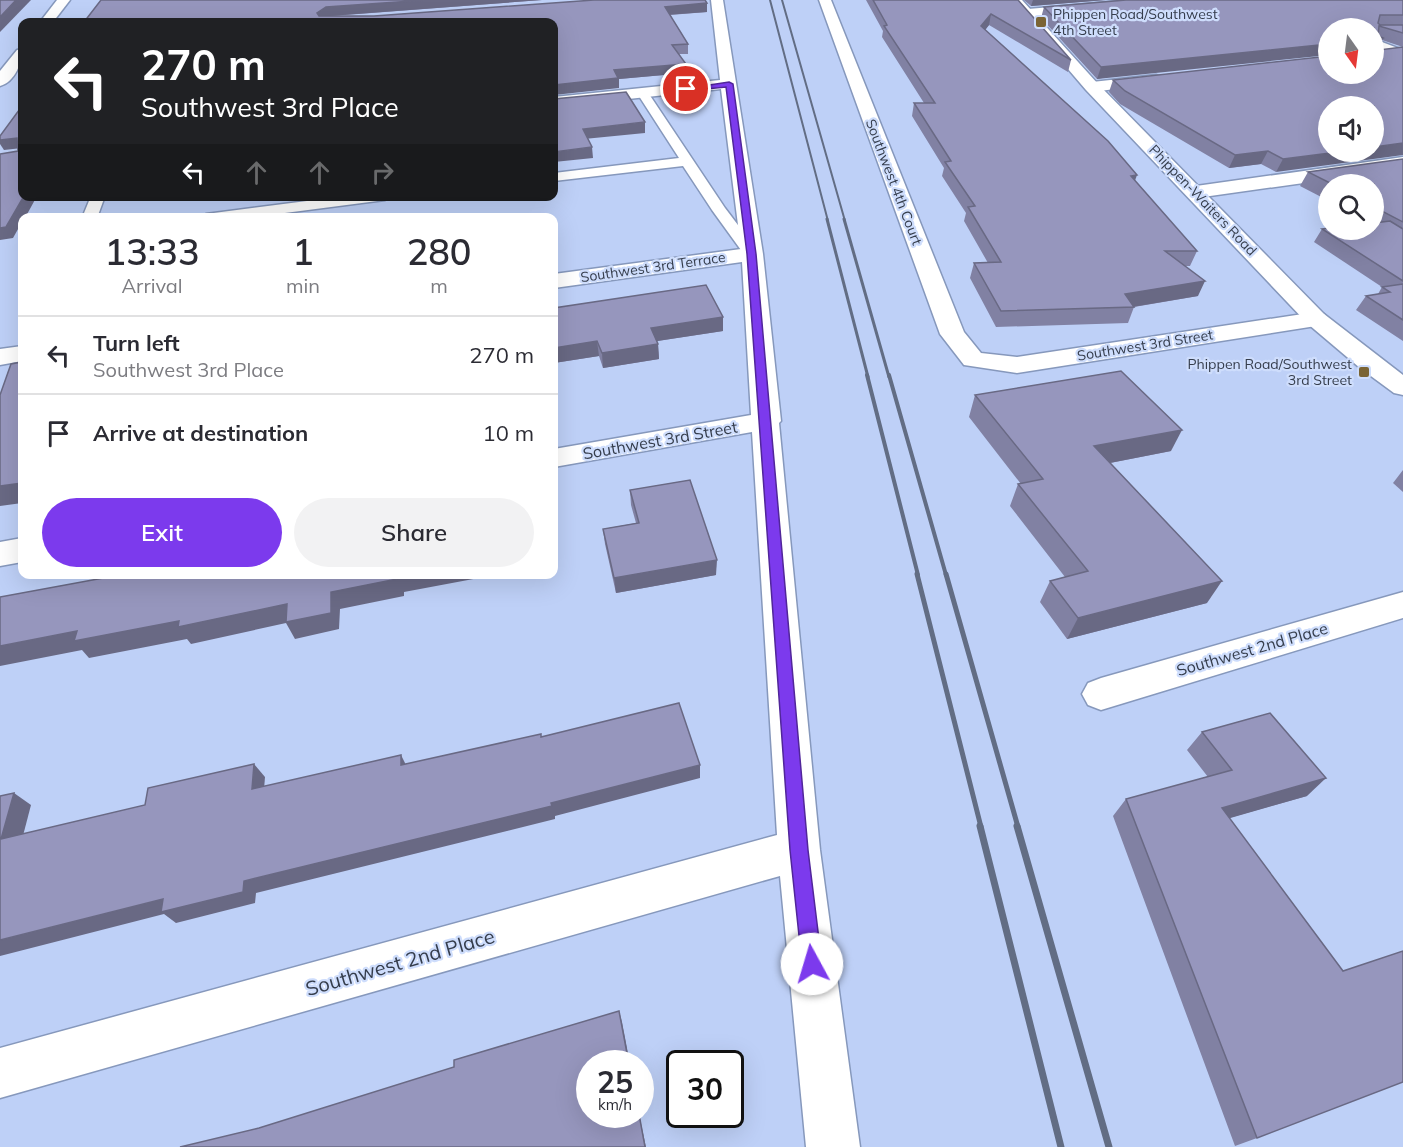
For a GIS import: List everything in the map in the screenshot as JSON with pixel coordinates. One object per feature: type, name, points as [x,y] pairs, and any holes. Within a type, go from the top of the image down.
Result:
[{"type":"street","points":[[49,18],[64,0]]},
{"type":"street","points":[[717,0],[752,254],[767,421],[799,850],[833,1147]]},
{"type":"street","name":"Southwest 4th Court","points":[[825,0],[952,334],[973,360]]},
{"type":"street","points":[[1022,7],[1176,0]]},
{"type":"street","name":"Phippen-Waiters Road","points":[[1022,7],[1092,87],[1196,192],[1316,319],[1369,363],[1403,387]]},
{"type":"street","points":[[0,81],[18,50]]},
{"type":"street","points":[[1384,55],[1402,53]]},
{"type":"street","points":[[1092,87],[1175,78]]},
{"type":"street","points":[[558,102],[729,84]]},
{"type":"street","points":[[1196,192],[1403,164]]},
{"type":"street","name":"Southwest 3rd Terrace","points":[[558,280],[752,254]]},
{"type":"street","name":"Southwest 3rd Street","points":[[973,360],[1017,365],[1316,319]]},
{"type":"street","points":[[0,357],[18,364]]},
{"type":"street","name":"Southwest 3rd Street","points":[[558,457],[767,421]]},
{"type":"street","points":[[0,554],[18,551]]},
{"type":"street","name":"Southwest 2nd Place","points":[[1101,694],[1403,605]]},
{"type":"street","name":"Southwest 2nd Place","points":[[0,1073],[799,850]]},
{"type":"lane","points":[[1384,46],[1402,53]]},
{"type":"lane","points":[[643,93],[752,254]]},
{"type":"lane","points":[[558,177],[688,161]]},
{"type":"lane","points":[[247,213],[344,201]]},
{"type":"building","points":[[0,0],[16,0],[0,17]]},
{"type":"building","points":[[101,0],[426,0],[326,7],[317,13],[319,16],[374,16],[594,0],[705,0],[707,3],[665,7],[688,44],[672,45],[686,64],[614,70],[618,78],[558,85],[558,18],[87,18]]},
{"type":"building","points":[[873,0],[1018,0],[1071,60],[991,14],[981,26],[1108,141],[1137,175],[1131,176],[1197,251],[1165,251],[1205,281],[1125,294],[1134,307],[1001,311],[974,263],[1001,262],[968,207],[975,206],[945,162],[951,161],[914,103],[935,103],[884,26],[887,25]]},
{"type":"building","points":[[1126,0],[1403,0],[1403,15],[1380,15],[1379,18],[1318,18],[1318,45],[1101,67],[1044,7]]},
{"type":"building","points":[[1384,25],[1403,25],[1403,33],[1384,27]]},
{"type":"building","points":[[1403,47],[1403,143],[1384,146],[1384,96],[1318,96],[1318,155],[1283,159],[1268,151],[1235,155],[1125,91],[1113,80],[1318,57],[1318,84],[1384,84],[1384,49]]},
{"type":"building","points":[[626,92],[645,122],[583,129],[592,147],[558,151],[558,99]]},
{"type":"building","points":[[18,111],[18,151],[17,138],[0,140],[0,136]]},
{"type":"building","points":[[18,151],[18,201],[21,201],[6,227],[0,228],[0,154]]},
{"type":"building","points":[[1403,159],[1403,222],[1384,212],[1384,174],[1318,174],[1318,177],[1308,172],[1384,162]]},
{"type":"building","points":[[1390,221],[1403,229],[1403,281],[1339,240],[1384,240],[1384,222]]},
{"type":"building","points":[[1403,284],[1403,320],[1366,296],[1390,292],[1382,287]]},
{"type":"building","points":[[706,285],[723,317],[651,328],[658,344],[602,353],[597,341],[558,347],[558,307]]},
{"type":"building","points":[[18,363],[18,484],[0,486],[0,395],[11,364]]},
{"type":"building","points":[[1121,371],[1182,430],[1094,446],[1222,581],[1078,618],[1050,581],[1088,571],[1018,484],[1043,479],[975,395]]},
{"type":"building","points":[[690,480],[717,560],[614,578],[603,529],[639,523],[630,490]]},
{"type":"building","points":[[98,579],[397,579],[331,592],[331,613],[286,622],[287,604],[178,627],[179,621],[74,641],[77,631],[0,646],[0,597]]},
{"type":"building","points":[[679,703],[700,765],[551,803],[552,806],[244,881],[243,892],[161,912],[163,899],[0,940],[0,796],[14,793],[1,839],[145,805],[148,788],[254,764],[252,789],[401,755],[401,765],[541,734],[541,737]]},
{"type":"building","points":[[1270,713],[1326,778],[1222,808],[1343,971],[1403,951],[1403,1082],[1257,1138],[1126,799],[1232,770],[1202,732]]},
{"type":"building","points":[[619,1011],[626,1050],[576,1050],[576,1128],[642,1128],[645,1147],[180,1147],[259,1128],[454,1067],[454,1060]]},
{"type":"railway","points":[[770,0],[828,221]]},
{"type":"railway","points":[[782,0],[845,221]]},
{"type":"railway","points":[[827,219],[868,377]]},
{"type":"railway","points":[[844,219],[889,377]]},
{"type":"railway","points":[[867,375],[918,575]]},
{"type":"railway","points":[[889,375],[946,575]]},
{"type":"railway","points":[[917,574],[981,827]]},
{"type":"railway","points":[[946,574],[1018,827]]},
{"type":"railway","points":[[980,826],[1061,1147]]},
{"type":"railway","points":[[1017,826],[1109,1147]]},
{"type":"place","name":"Phippen Road/Southwest 4th Street","points":[[1041,22]]},
{"type":"place","name":"Phippen Road/Southwest 3rd Street","points":[[1364,372]]},
{"type":"route","points":[[686,89],[729,84],[752,254],[767,421],[799,850],[812,964]]}]
